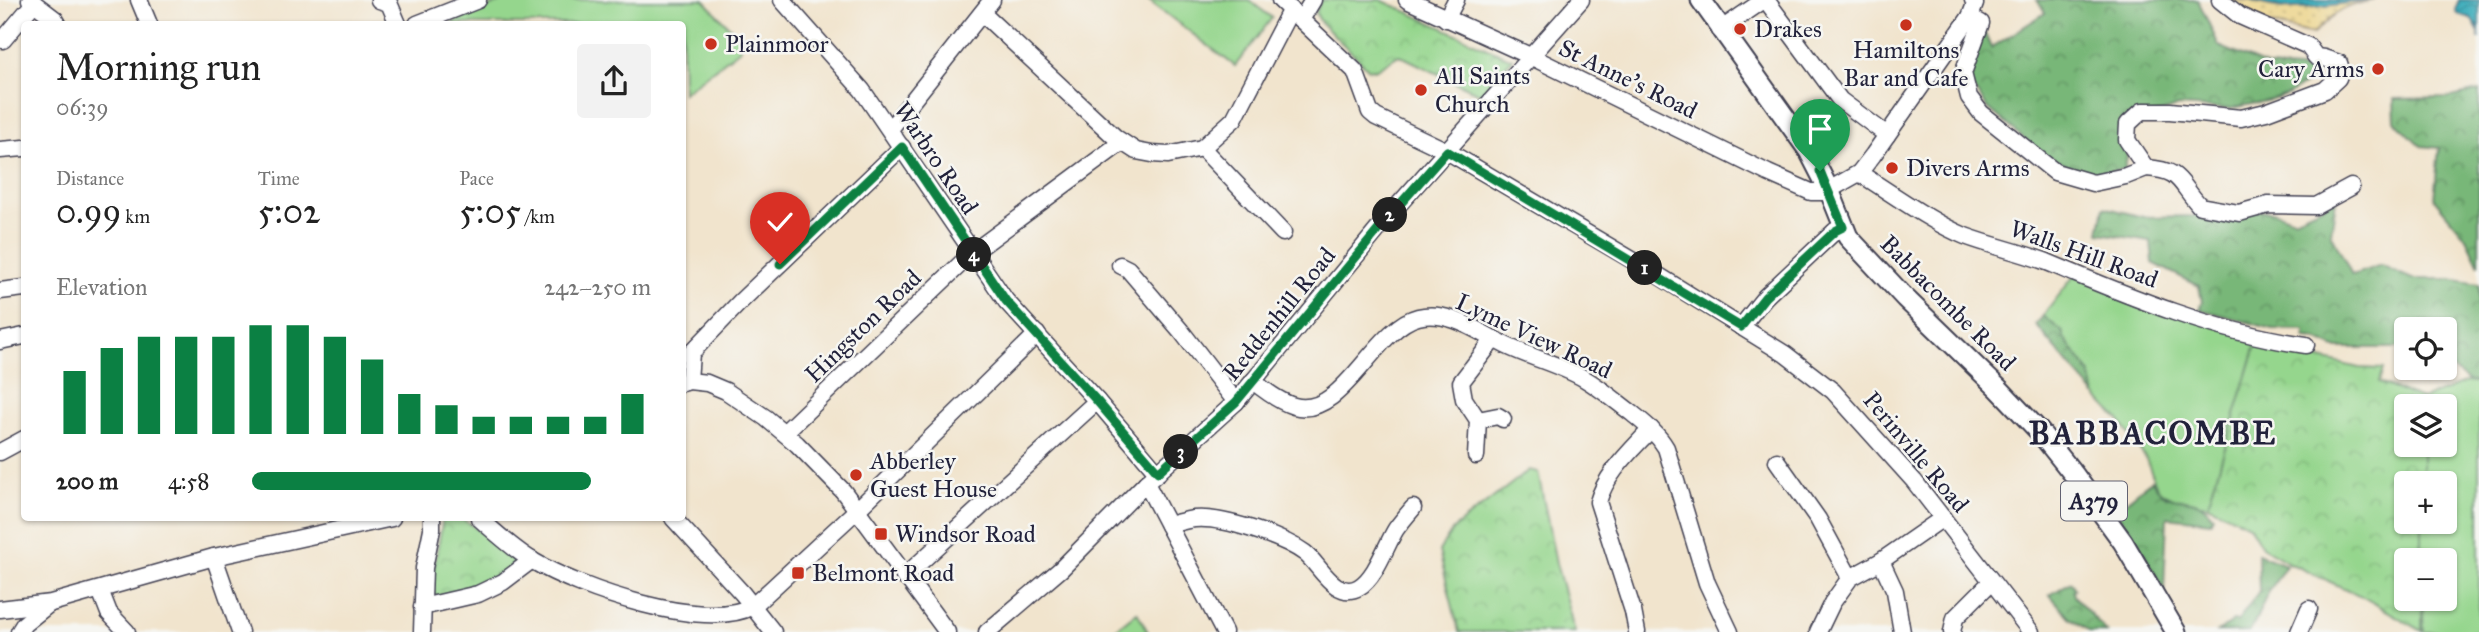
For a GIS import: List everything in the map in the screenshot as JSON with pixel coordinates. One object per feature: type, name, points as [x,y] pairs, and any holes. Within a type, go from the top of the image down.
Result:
[{"type":"main road","name":"Babbacombe Road","points":[[1701,0],[1809,151],[1848,237],[1905,298],[2039,431],[2123,542],[2176,632]]},
{"type":"street","points":[[139,0],[148,21]]},
{"type":"street","points":[[379,0],[389,3],[397,21]]},
{"type":"street","points":[[425,21],[478,0]]},
{"type":"street","name":"Warbro Road","points":[[782,0],[862,90],[1006,301],[1097,401],[1152,478],[1168,525],[1224,632]]},
{"type":"street","points":[[890,129],[987,6],[1122,142],[1136,151],[1152,154],[1168,155],[1202,148],[1234,120],[1291,10],[1313,0]]},
{"type":"street","name":"St Anne's Road","points":[[1407,0],[1530,56],[1768,173],[1811,192],[1829,191]]},
{"type":"street","points":[[1446,19],[1456,0]]},
{"type":"street","name":"Reddenhill Road","points":[[987,632],[1061,569],[1152,478],[1236,402],[1394,211],[1581,0]]},
{"type":"street","points":[[1720,30],[1765,0],[1840,100],[1887,135]]},
{"type":"street","points":[[1829,191],[1859,173],[1970,17],[1975,4],[1973,0]]},
{"type":"street","points":[[2146,168],[2127,140],[2128,124],[2142,111],[2241,118],[2266,112],[2325,90],[2337,78],[2341,69],[2339,63],[2316,57],[2308,46],[2240,16],[2221,0]]},
{"type":"street","points":[[3,40],[32,2],[56,21]]},
{"type":"street","name":"Perinville Road","points":[[1291,10],[1355,71],[1370,112],[1376,117],[1447,151],[1741,327],[1785,354],[1833,391],[1914,481],[2031,632]]},
{"type":"street","points":[[1970,17],[1981,23],[1963,73],[1969,97],[1980,113],[2055,172],[2093,183],[2126,176],[2146,168],[2164,169],[2174,172],[2200,206],[2239,213],[2268,205],[2316,206],[2351,187]]},
{"type":"street","name":"Hingston Road","points":[[785,432],[972,253],[1122,142]]},
{"type":"street","points":[[902,147],[741,301],[691,353],[686,382],[707,383],[726,391],[785,432],[843,491],[947,632]]},
{"type":"street","points":[[0,150],[21,148]]},
{"type":"street","points":[[1202,148],[1283,233]]},
{"type":"street","name":"Walls Hill Road","points":[[1859,173],[1963,235],[2044,261],[2134,298],[2202,320],[2281,342],[2306,345]]},
{"type":"street","points":[[1741,327],[1765,297],[1835,231],[1843,227]]},
{"type":"street","points":[[1119,265],[1128,268],[1236,402]]},
{"type":"street","points":[[0,291],[21,288]]},
{"type":"street","name":"Lyme View Road","points":[[1252,382],[1292,406],[1305,408],[1319,405],[1340,389],[1392,331],[1406,320],[1439,315],[1584,378],[1660,437],[1666,448],[1707,583],[1730,632]]},
{"type":"street","points":[[483,521],[532,560],[588,591],[670,618],[723,620],[752,606],[857,510],[1037,334]]},
{"type":"street","points":[[0,341],[21,337]]},
{"type":"street","points":[[1476,456],[1476,411],[1460,390],[1461,382],[1494,339]]},
{"type":"street","points":[[904,577],[1097,401]]},
{"type":"street","points":[[1476,411],[1503,419]]},
{"type":"street","points":[[1637,632],[1633,611],[1598,502],[1601,489],[1611,474],[1651,429]]},
{"type":"street","points":[[0,452],[21,441]]},
{"type":"street","points":[[1777,461],[1818,519],[1850,578]]},
{"type":"street","points":[[1168,525],[1196,519],[1253,529],[1304,552],[1316,563],[1328,581],[1335,586],[1352,589],[1358,588],[1368,576],[1397,528],[1413,508]]},
{"type":"street","points":[[1818,632],[1832,603],[1850,578],[1881,561],[1943,518]]},
{"type":"street","points":[[0,609],[51,603],[214,558],[378,521]]},
{"type":"street","points":[[422,632],[424,568],[432,521]]},
{"type":"street","points":[[676,521],[773,632]]},
{"type":"street","points":[[214,558],[240,632]]},
{"type":"street","points":[[422,607],[478,594],[503,582],[532,560]]},
{"type":"street","points":[[1881,561],[1895,591],[1902,632]]},
{"type":"street","points":[[1952,632],[1955,618],[1991,582]]},
{"type":"street","points":[[100,590],[109,612],[127,632]]},
{"type":"street","points":[[19,632],[37,612],[51,603]]},
{"type":"street","points":[[2299,632],[2309,609]]},
{"type":"green space","name":"Plainmoor","points":[[506,0],[704,0],[740,38],[740,49],[686,91],[686,21],[455,21]]},
{"type":"green space","points":[[1148,0],[1249,0],[1272,18],[1235,66]]},
{"type":"green space","points":[[1321,0],[1381,0],[1512,59],[1480,94],[1399,55],[1375,70],[1369,69],[1321,23],[1316,13]]},
{"type":"green space","points":[[2037,0],[2198,0],[2219,46],[2268,67],[2312,70],[2315,77],[2289,94],[2275,99],[2229,109],[2179,106],[2122,126],[2127,157],[2125,169],[2087,174],[2042,154],[1988,108],[1969,83],[1983,29],[1991,48],[2045,13]]},
{"type":"green space","points":[[2479,91],[2479,265],[2465,236],[2434,199],[2439,148],[2421,146],[2395,121],[2394,99],[2447,98]]},
{"type":"green space","points":[[2336,200],[2331,233],[2352,275],[2381,265],[2412,279],[2450,279],[2479,284],[2479,383],[2469,381],[2457,372],[2457,317],[2394,317],[2394,348],[2335,348],[2316,339],[2305,338],[2305,330],[2273,329],[2199,309],[2202,302],[2199,286],[2153,263],[2151,241],[2099,233],[2104,207],[2143,217],[2195,216],[2196,208],[2273,211],[2294,219]]},
{"type":"green space","points":[[2077,272],[2257,342],[2208,505],[2180,501],[2159,492],[2146,459],[2119,420],[2095,395],[2090,373],[2064,338],[2062,331],[2043,316]]},
{"type":"green space","points":[[2043,316],[2062,331],[2064,338],[2090,373],[2095,395],[2036,325]]},
{"type":"green space","points":[[2257,342],[2298,350],[2317,358],[2359,368],[2383,369],[2379,383],[2409,394],[2394,394],[2394,457],[2422,457],[2422,471],[2394,471],[2394,534],[2422,534],[2422,548],[2394,548],[2394,611],[2422,611],[2422,631],[2363,597],[2289,563],[2262,547],[2249,525],[2208,505]]},
{"type":"green space","points":[[2469,381],[2479,383],[2479,632],[2424,632],[2423,611],[2457,611],[2457,548],[2422,548],[2422,534],[2457,534],[2457,471],[2422,471],[2422,457],[2457,457],[2457,394],[2435,394]]},
{"type":"green space","points":[[1529,470],[1538,472],[1556,563],[1575,632],[1459,632],[1439,551],[1453,529]]},
{"type":"green space","points":[[2152,480],[2162,493],[2200,504],[2213,516],[2210,522],[2167,517],[2164,591],[2145,555],[2115,510]]},
{"type":"green space","points":[[442,521],[465,521],[517,558],[517,563],[485,585],[440,598],[434,595],[431,587]]},
{"type":"green space","points":[[2258,554],[2286,565],[2267,595],[2250,632],[2218,632],[2233,621],[2238,621],[2259,591]]},
{"type":"green space","points":[[2071,582],[2075,589],[2074,596],[2107,632],[2090,632],[2069,617],[2050,595]]},
{"type":"green space","points":[[1137,612],[1148,632],[1112,632]]},
{"type":"sand","points":[[2227,0],[2375,0],[2341,11],[2313,34],[2267,23]]},
{"type":"water","points":[[2251,0],[2371,0],[2295,8],[2265,5]]},
{"type":"water","points":[[2459,0],[2479,0],[2479,32],[2471,18],[2457,14],[2455,9]]},
{"type":"place","name":"Hamiltons Bar and Cafe","points":[[1906,25]]},
{"type":"place","name":"Drakes","points":[[1740,29]]},
{"type":"place","name":"Plainmoor","points":[[711,44]]},
{"type":"place","name":"Cary Arms","points":[[2378,69]]},
{"type":"place","name":"All Saints Church","points":[[1421,90]]},
{"type":"place","name":"Divers Arms","points":[[1892,168]]},
{"type":"place","name":"Abberley Guest House","points":[[856,475]]},
{"type":"place","name":"Windsor Road","points":[[881,534]]},
{"type":"place","name":"Belmont Road","points":[[798,573]]},
{"type":"district","name":"BABBACOMBE","points":[[2153,433]]},
{"type":"route","points":[[780,264],[902,147],[993,285],[1158,472],[1236,402],[1447,151],[1741,327],[1765,297],[1835,231],[1843,227],[1820,171]]}]
